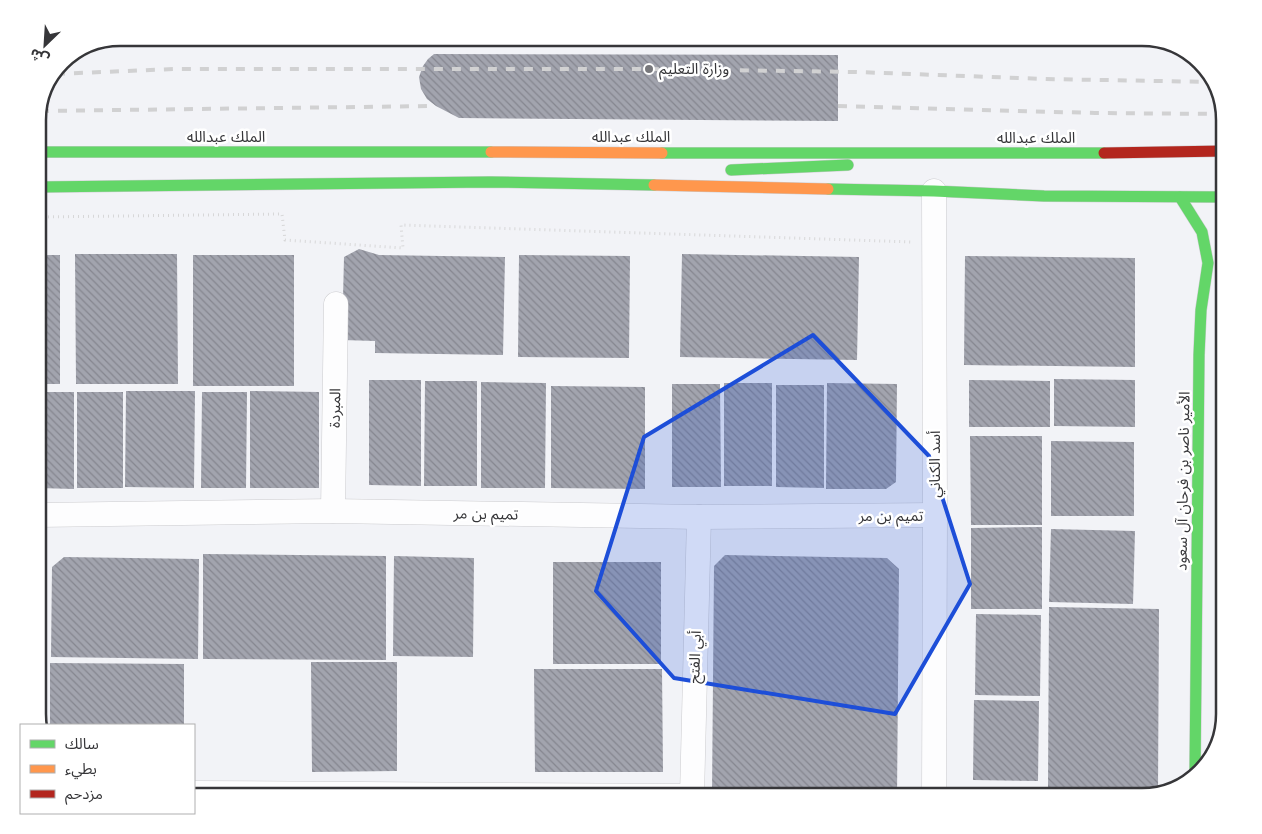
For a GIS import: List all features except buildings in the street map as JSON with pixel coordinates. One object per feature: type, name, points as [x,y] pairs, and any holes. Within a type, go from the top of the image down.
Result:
[{"type":"main road","name":"الملك عبدالله","points":[[46,152],[1092,153],[1216,151]]},
{"type":"main road","points":[[717,171],[1092,153]]},
{"type":"main road","points":[[490,182],[658,174]]},
{"type":"main road","points":[[46,187],[490,182],[934,191],[1044,196],[1216,198]]},
{"type":"main road","name":"الأمير ناصر بن فرحان آل سعود","points":[[1180,197],[1202,232],[1208,263],[1201,310],[1195,764]]},
{"type":"main road","points":[[1200,355],[1211,313]]},
{"type":"street","name":"أسد الكناني","points":[[934,191],[934,788]]},
{"type":"street","name":"المبردة","points":[[333,511],[336,304]]},
{"type":"street","name":"تميم بن مر","points":[[46,515],[333,511],[699,517],[935,515]]},
{"type":"street","name":"أبي الفتح","points":[[692,788],[699,517]]},
{"type":"path","points":[[46,217],[282,214],[285,240],[403,248],[400,225],[935,243]]},
{"type":"highlighted area","points":[[813,335],[929,456],[970,584],[895,714],[674,678],[596,591],[644,437]]},
{"type":"railway","points":[[63,74],[174,69],[649,69],[856,72],[1046,79],[1205,82]]},
{"type":"railway","points":[[47,111],[436,106]]},
{"type":"railway","points":[[838,106],[1095,113],[1215,114]]},
{"type":"traffic: fast","points":[[46,152],[491,152]]},
{"type":"traffic: fast","points":[[662,153],[1104,153]]},
{"type":"traffic: fast","points":[[731,170],[848,165]]},
{"type":"traffic: fast","points":[[46,187],[490,182],[654,185]]},
{"type":"traffic: fast","points":[[828,189],[1044,196],[1216,197]]},
{"type":"traffic: fast","points":[[1180,197],[1202,232],[1208,263],[1201,310],[1199,355],[1195,764]]},
{"type":"traffic: slow","points":[[491,152],[662,153]]},
{"type":"traffic: slow","points":[[654,185],[828,189]]},
{"type":"traffic: jam","points":[[1104,153],[1216,151]]},
{"type":"place","name":"وزارة التعليم","points":[[649,69]]}]
